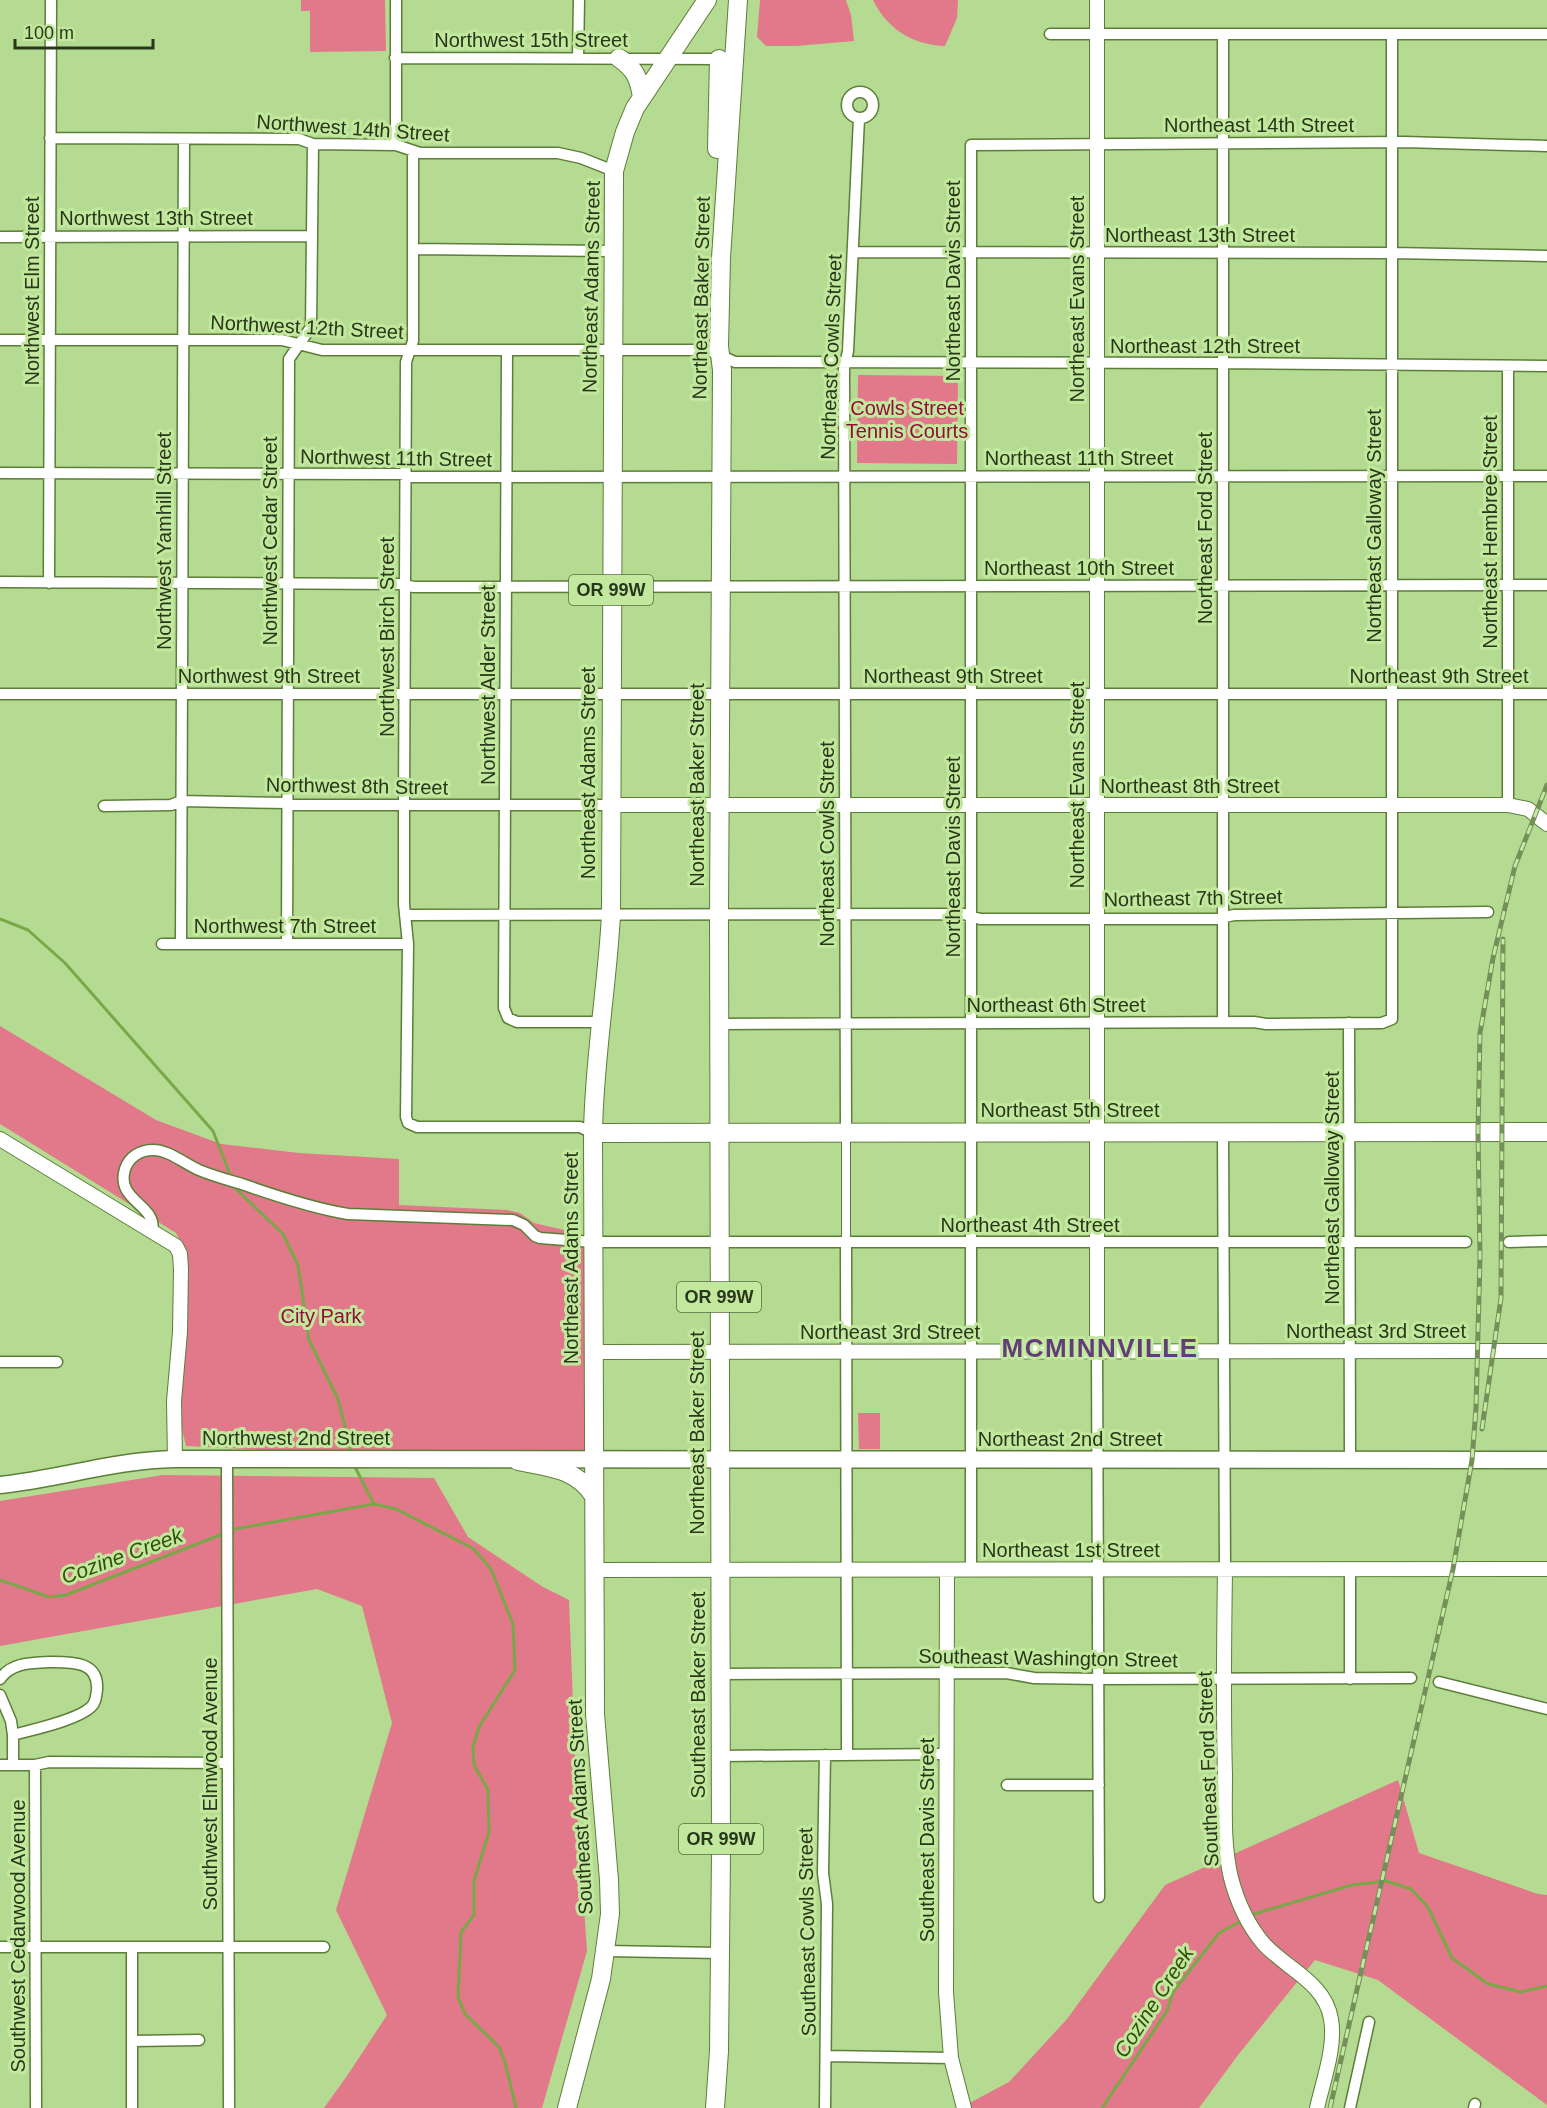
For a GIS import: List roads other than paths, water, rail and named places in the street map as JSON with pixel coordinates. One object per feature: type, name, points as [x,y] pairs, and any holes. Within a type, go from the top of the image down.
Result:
[{"type":"main road","name":"Northeast Adams Street","points":[[594,1570],[593,1133],[595,1066],[608,966],[611,915],[615,171],[625,132],[642,97],[707,0]]},
{"type":"main road","name":"Northeast Baker Street","points":[[720,1570],[721,258],[726,59],[738,0]]},
{"type":"main road","points":[[619,58],[636,73],[642,97]]},
{"type":"main road","name":"Northeast 5th Street","points":[[593,1133],[1547,1132]]},
{"type":"main road","name":"Northwest 2nd Street","points":[[0,1485],[146,1460],[349,1458],[594,1460]]},
{"type":"main road","name":"Northeast 2nd Street","points":[[594,1460],[1547,1460]]},
{"type":"main road","points":[[518,1461],[554,1468],[575,1476],[584,1482],[594,1496]]},
{"type":"main road","name":"Southeast Adams Street","points":[[567,2108],[601,1978],[610,1908],[595,1714],[594,1570]]},
{"type":"main road","name":"Southeast Baker Street","points":[[715,2108],[718,2079],[720,1953],[720,1570]]},
{"type":"street","name":"Northwest Elm Street","points":[[49,583],[51,0]]},
{"type":"street","points":[[396,0],[396,145]]},
{"type":"street","points":[[578,58],[579,0]]},
{"type":"street","name":"Northeast Evans Street","points":[[1097,0],[1099,1897]]},
{"type":"street","points":[[1050,34],[1547,34]]},
{"type":"street","name":"Northeast Ford Street","points":[[1223,34],[1223,1022]]},
{"type":"street","name":"Northeast Galloway Street","points":[[1392,34],[1392,1019]]},
{"type":"street","name":"Northwest 15th Street","points":[[395,58],[726,59]]},
{"type":"street","name":"Northeast Cowls Street","points":[[846,1570],[844,587],[846,362],[860,118]]},
{"type":"street","name":"Northwest 14th Street","points":[[50,138],[299,139],[313,144],[396,145],[413,152],[558,153],[581,158],[615,171]]},
{"type":"street","name":"Northwest Yamhill Street","points":[[181,944],[184,139]]},
{"type":"street","name":"Northeast 14th Street","points":[[971,145],[1392,143],[1547,146]]},
{"type":"street","name":"Northwest Cedar Street","points":[[286,944],[289,359],[310,327],[313,144]]},
{"type":"street","name":"Northeast Davis Street","points":[[971,145],[971,1570]]},
{"type":"street","name":"Northwest Birch Street","points":[[413,152],[413,341],[406,362],[404,694],[405,915],[408,944],[406,1117],[408,1124],[417,1127],[580,1127],[593,1133]]},
{"type":"street","name":"Northwest 13th Street","points":[[0,237],[311,236]]},
{"type":"street","points":[[414,249],[613,251]]},
{"type":"street","name":"Northeast 13th Street","points":[[853,252],[1392,253],[1547,256]]},
{"type":"street","name":"Northwest 12th Street","points":[[0,340],[282,340],[322,350],[613,351]]},
{"type":"street","name":"Northwest Alder Street","points":[[507,350],[504,1008],[508,1018],[517,1022],[601,1022]]},
{"type":"street","name":"Northeast 12th Street","points":[[613,351],[708,350],[735,362],[1547,366]]},
{"type":"street","name":"Northeast Hembree Street","points":[[1508,366],[1508,805]]},
{"type":"street","name":"Northwest 11th Street","points":[[0,473],[612,477]]},
{"type":"street","name":"Northeast 11th Street","points":[[612,477],[1547,476]]},
{"type":"street","name":"Northeast 10th Street","points":[[0,582],[405,585],[414,587],[1547,585]]},
{"type":"street","name":"Northwest 9th Street","points":[[0,694],[611,694]]},
{"type":"street","name":"Northeast 9th Street","points":[[611,694],[1547,694]]},
{"type":"street","name":"Northwest 8th Street","points":[[104,806],[171,805],[181,801],[293,805],[611,805]]},
{"type":"street","name":"Northeast 8th Street","points":[[611,805],[1508,805],[1528,809],[1547,824]]},
{"type":"street","name":"Northeast 7th Street","points":[[611,915],[964,914],[980,919],[1216,919],[1234,915],[1488,912]]},
{"type":"street","name":"Northwest 7th Street","points":[[405,915],[611,915]]},
{"type":"street","name":"Northwest 7th Street","points":[[162,944],[408,944]]},
{"type":"street","name":"Northeast 6th Street","points":[[719,1024],[1382,1023],[1392,1019]]},
{"type":"street","name":"Northeast Galloway Street","points":[[1349,1023],[1350,1460]]},
{"type":"street","points":[[1223,1133],[1225,1570]]},
{"type":"street","points":[[0,1139],[176,1246],[180,1254],[181,1269],[180,1332],[174,1401],[175,1460]]},
{"type":"street","name":"Northeast 4th Street","points":[[153,1231],[150,1216],[128,1193],[123,1177],[125,1168],[134,1156],[152,1150],[164,1153],[199,1170],[329,1211],[348,1214],[513,1220],[524,1225],[540,1238],[593,1242],[1466,1242]]},
{"type":"street","points":[[1509,1242],[1547,1241]]},
{"type":"street","name":"Northeast 3rd Street","points":[[594,1352],[1547,1351]]},
{"type":"street","points":[[0,1362],[57,1362]]},
{"type":"street","name":"Southwest Elmwood Avenue","points":[[227,1459],[230,2108]]},
{"type":"street","name":"Northeast 1st Street","points":[[594,1570],[1547,1569]]},
{"type":"street","points":[[846,1570],[847,1755]]},
{"type":"street","name":"Southeast Davis Street","points":[[947,1570],[946,1992],[951,2058],[964,2108]]},
{"type":"street","name":"Southeast Ford Street","points":[[1225,1570],[1225,1834],[1231,1878],[1251,1927],[1281,1961],[1314,1986],[1329,2008],[1332,2033],[1317,2108]]},
{"type":"street","points":[[1350,1570],[1350,1679]]},
{"type":"street","points":[[0,1679],[20,1664],[73,1662],[85,1666],[98,1682],[96,1700],[91,1708],[50,1726],[13,1735]]},
{"type":"street","name":"Southeast Washington Street","points":[[720,1674],[1006,1673],[1034,1678],[1099,1679],[1411,1678]]},
{"type":"street","points":[[1439,1682],[1547,1709]]},
{"type":"street","points":[[0,1695],[11,1721],[13,1765]]},
{"type":"street","points":[[720,1756],[946,1754]]},
{"type":"street","name":"Southeast Cowls Street","points":[[825,1755],[823,1873],[827,1904],[825,2108]]},
{"type":"street","points":[[0,1765],[35,1765],[49,1762],[228,1763]]},
{"type":"street","name":"Southwest Cedarwood Avenue","points":[[35,1765],[36,2108]]},
{"type":"street","points":[[1007,1785],[1100,1785]]},
{"type":"street","points":[[0,1947],[324,1947]]},
{"type":"street","points":[[132,1947],[132,2108]]},
{"type":"street","points":[[606,1951],[720,1953]]},
{"type":"street","points":[[1350,2108],[1369,2022]]},
{"type":"street","points":[[132,2041],[199,2040]]},
{"type":"street","points":[[826,2056],[951,2058]]},
{"type":"waterway","points":[[0,919],[28,930],[65,963],[213,1131],[229,1172]]},
{"type":"waterway","points":[[236,1189],[283,1234],[298,1265],[309,1340],[338,1399],[351,1450]]},
{"type":"waterway","points":[[355,1467],[374,1504]]},
{"type":"waterway","name":"Cozine Creek","points":[[235,1529],[374,1504],[396,1509],[474,1549],[491,1569],[513,1624],[515,1670],[479,1727],[473,1747],[474,1765],[488,1790],[489,1832],[474,1881],[474,1915],[461,1932],[458,1997],[465,2014],[499,2047],[516,2108]]},
{"type":"waterway","name":"Cozine Creek","points":[[0,1580],[49,1597],[66,1595],[220,1535]]},
{"type":"waterway","name":"Cozine Creek","points":[[1254,1914],[1352,1885],[1386,1881],[1411,1889],[1428,1907],[1452,1958],[1488,1984],[1521,1992],[1547,1986]]},
{"type":"waterway","name":"Cozine Creek","points":[[1102,2108],[1167,2011],[1173,1992],[1219,1933],[1239,1922]]},
{"type":"railway","points":[[1330,2108],[1453,1569],[1472,1460],[1476,1408],[1480,1257],[1478,1132],[1480,1033],[1493,958],[1515,866],[1547,785]]},
{"type":"railway","points":[[1482,1429],[1501,1298],[1503,939]]},
{"type":"district","name":"MCMINNVILLE","points":[[1100,1348]]},
{"type":"park label","name":"Cowls Street Tennis Courts","points":[[907,420]]},
{"type":"park label","name":"City Park","points":[[321,1316]]}]
